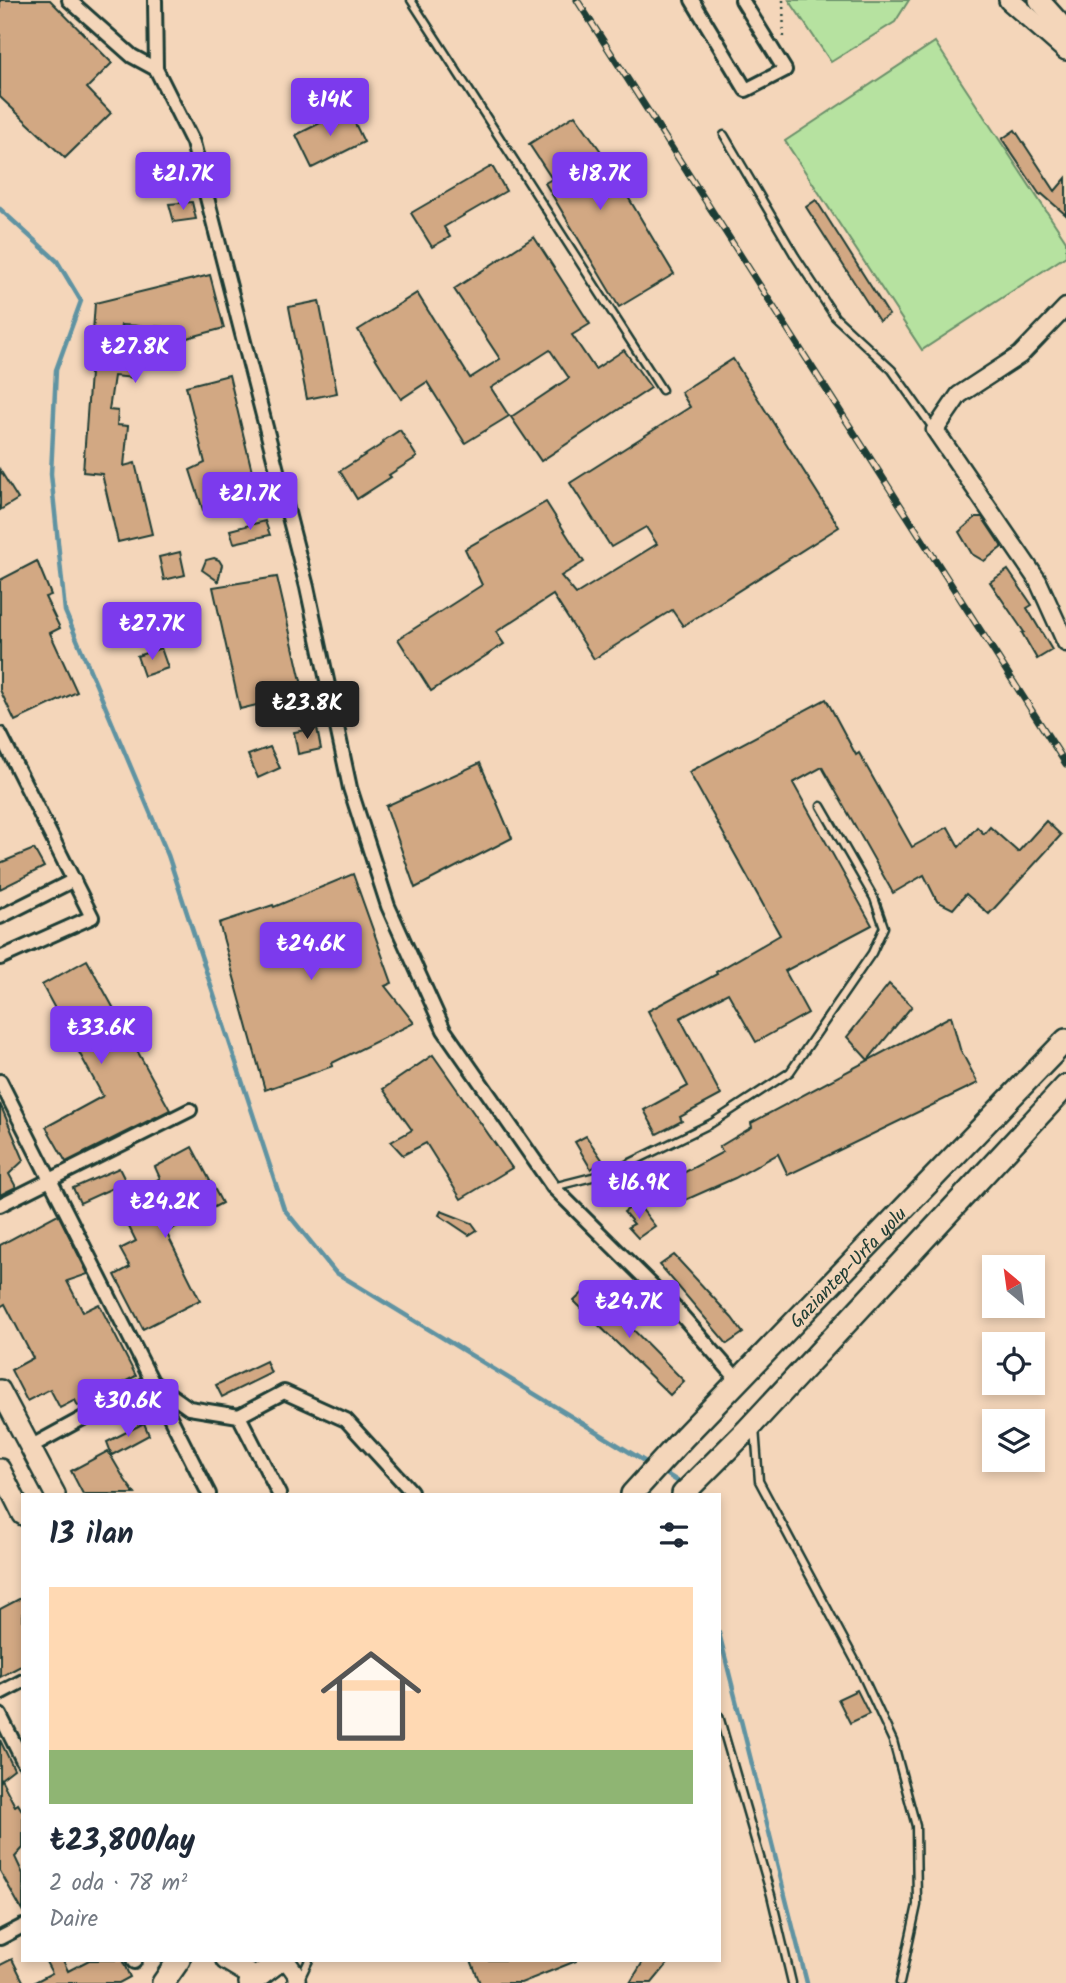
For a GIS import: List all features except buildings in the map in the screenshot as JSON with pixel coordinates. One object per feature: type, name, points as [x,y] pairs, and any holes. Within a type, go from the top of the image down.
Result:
[{"type":"highway","name":"Gaziantep-Urfa yolu","points":[[633,1493],[738,1380],[1066,1040]]},
{"type":"highway","name":"Gaziantep-Urfa yolu","points":[[684,1493],[755,1422],[1066,1086]]},
{"type":"highway","points":[[163,1983],[178,1962]]},
{"type":"highway","points":[[255,1981],[279,1962]]},
{"type":"main road","points":[[1009,0],[1066,50]]},
{"type":"main road","points":[[1039,0],[1066,30]]},
{"type":"main road","points":[[0,1390],[54,1493]]},
{"type":"main road","points":[[0,1469],[21,1511]]},
{"type":"main road","points":[[229,1962],[255,1981]]},
{"type":"street","points":[[69,0],[132,56],[156,69]]},
{"type":"street","points":[[155,0],[156,69],[192,143],[307,587],[350,788],[388,906],[444,1030],[553,1187],[677,1310],[738,1380]]},
{"type":"street","points":[[692,0],[746,90],[785,70],[742,0]]},
{"type":"street","points":[[1066,307],[1020,355],[960,395],[934,430],[1038,581],[1066,643]]},
{"type":"street","points":[[0,733],[92,917],[0,958]]},
{"type":"street","points":[[0,917],[75,880]]},
{"type":"street","points":[[0,1082],[208,1493]]},
{"type":"street","points":[[0,1205],[190,1110]]},
{"type":"street","points":[[151,1381],[189,1408],[239,1416],[284,1392],[346,1420],[411,1493]]},
{"type":"street","points":[[30,1447],[151,1381]]},
{"type":"street","points":[[239,1416],[278,1493]]},
{"type":"street","points":[[0,1693],[21,1682]]},
{"type":"street","points":[[0,1715],[21,1757]]},
{"type":"street","points":[[0,1921],[4,1936],[21,1927]]},
{"type":"street","points":[[287,1962],[296,1974],[298,1983]]},
{"type":"lane","points":[[411,0],[662,390]]},
{"type":"lane","points":[[724,135],[795,256],[835,317],[892,370],[934,430]]},
{"type":"lane","points":[[553,1187],[612,1172],[712,1122],[790,1072],[872,953],[884,927],[874,898],[821,806]]},
{"type":"lane","points":[[755,1422],[759,1481],[858,1664],[892,1741],[916,1826],[917,1905],[900,1983]]},
{"type":"lane","points":[[721,1723],[771,1895],[792,1983]]},
{"type":"lane","points":[[298,1983],[308,1962]]},
{"type":"path","points":[[783,0],[784,42]]},
{"type":"green space","points":[[789,0],[909,0],[895,22],[831,62]]},
{"type":"green space","points":[[935,42],[1066,241],[1066,256],[922,350],[785,141]]},
{"type":"waterway","points":[[0,209],[57,261],[81,301],[56,370],[51,474],[65,611],[168,855],[284,1209],[335,1272],[649,1464]]},
{"type":"waterway","points":[[660,1470],[682,1484]]},
{"type":"waterway","points":[[721,1641],[807,1983]]},
{"type":"railway","points":[[577,0],[1066,764]]}]
